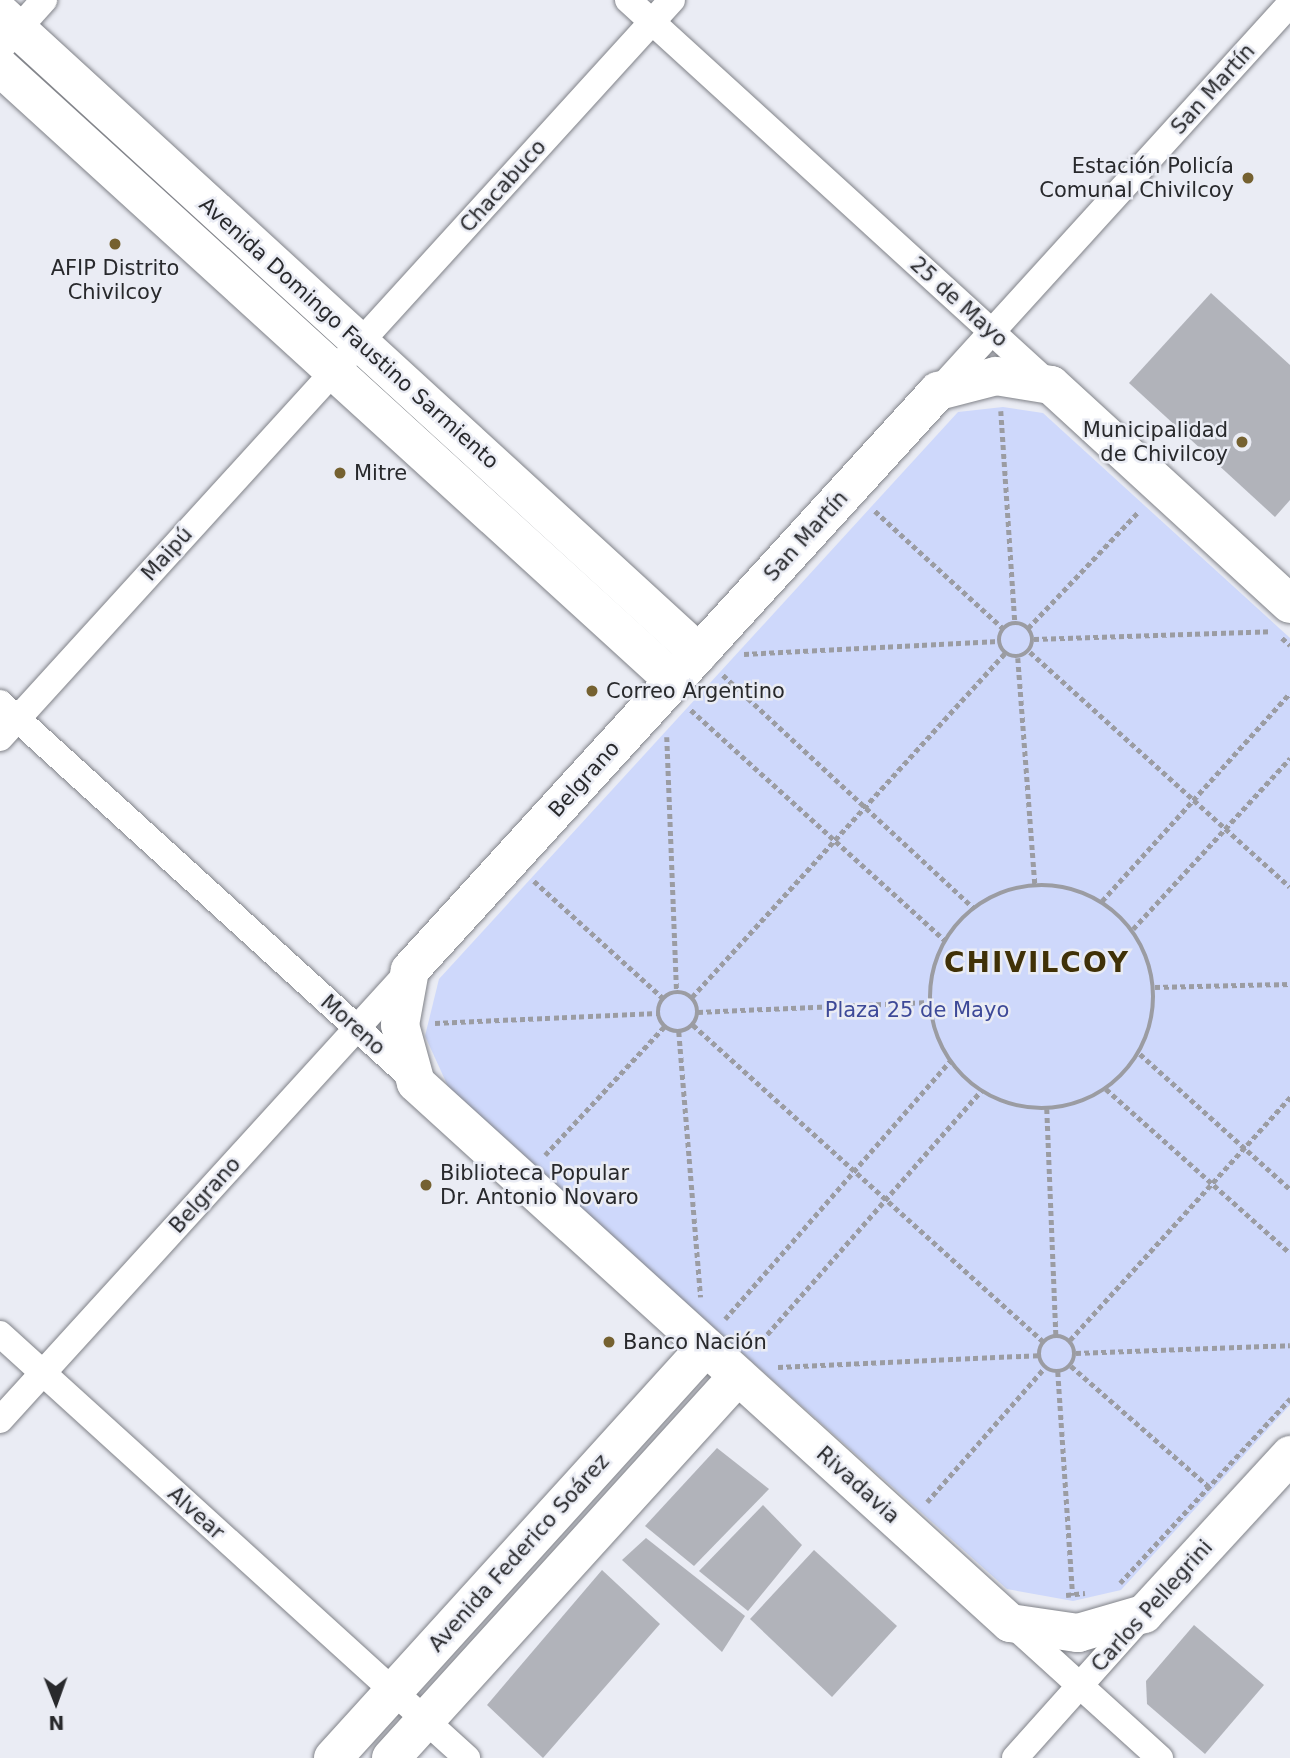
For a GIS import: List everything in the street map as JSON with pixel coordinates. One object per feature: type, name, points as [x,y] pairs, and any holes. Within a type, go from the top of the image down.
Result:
[{"type":"main road","name":"Avenida Domingo Faustino Sarmiento","points":[[6,30],[360,342],[716,668]]},
{"type":"main road","name":"Avenida Domingo Faustino Sarmiento","points":[[0,67],[687,697]]},
{"type":"main road","points":[[938,391],[996,376],[1051,385]]},
{"type":"main road","name":"25 de Mayo","points":[[1051,385],[1276,619]]},
{"type":"main road","name":"San Martín","points":[[687,697],[716,668],[938,391]]},
{"type":"main road","name":"Belgrano","points":[[410,970],[687,697]]},
{"type":"main road","points":[[410,970],[400,1025],[416,1083]]},
{"type":"main road","name":"Moreno","points":[[416,1083],[721,1326]]},
{"type":"main road","name":"Rivadavia","points":[[721,1326],[757,1359],[1010,1623]]},
{"type":"main road","name":"Avenida Federico Soárez","points":[[333,1758],[721,1326]]},
{"type":"main road","name":"Avenida Federico Soárez","points":[[391,1758],[757,1359]]},
{"type":"main road","name":"Carlos Pellegrini","points":[[1144,1614],[1290,1455]]},
{"type":"main road","points":[[1010,1623],[1078,1633],[1144,1614]]},
{"type":"street","points":[[6,30],[44,0]]},
{"type":"street","name":"25 de Mayo","points":[[628,0],[1051,385]]},
{"type":"street","name":"Chacabuco","points":[[334,371],[672,0]]},
{"type":"street","name":"San Martín","points":[[938,391],[1290,4]]},
{"type":"street","name":"Maipú","points":[[6,720],[334,371]]},
{"type":"street","name":"Moreno","points":[[6,720],[416,1083]]},
{"type":"street","name":"Belgrano","points":[[0,1420],[410,970]]},
{"type":"street","name":"Alvear","points":[[0,1334],[467,1758]]},
{"type":"street","name":"Carlos Pellegrini","points":[[1015,1758],[1144,1614]]},
{"type":"street","name":"Rivadavia","points":[[1010,1623],[1160,1758]]},
{"type":"path","points":[[1001,410],[1015,623]]},
{"type":"path","points":[[993,411],[1011,411]]},
{"type":"path","points":[[864,519],[881,499]]},
{"type":"path","points":[[1131,499],[1151,518]]},
{"type":"path","points":[[873,509],[1004,629]]},
{"type":"path","points":[[1028,628],[1141,509]]},
{"type":"path","points":[[1034,639],[1276,619],[1290,645]]},
{"type":"path","points":[[1015,623],[1028,628],[1034,639],[1030,652],[1017,658],[1005,653],[999,641],[1004,629],[1015,623]]},
{"type":"path","points":[[749,645],[740,654],[999,641]]},
{"type":"path","points":[[1030,652],[1290,887]]},
{"type":"path","points":[[692,997],[1005,653]]},
{"type":"path","points":[[1017,658],[1035,885]]},
{"type":"path","points":[[716,668],[974,908]]},
{"type":"path","points":[[1101,901],[1290,693]]},
{"type":"path","points":[[682,718],[687,697]]},
{"type":"path","points":[[687,697],[835,840],[945,940]]},
{"type":"path","points":[[658,744],[675,726]]},
{"type":"path","points":[[667,735],[677,992]]},
{"type":"path","points":[[1133,929],[1290,758]]},
{"type":"path","points":[[524,891],[542,871]]},
{"type":"path","points":[[533,881],[663,998]]},
{"type":"path","points":[[1035,885],[1081,891],[1101,901],[1133,929],[1152,967],[1155,987],[1149,1033],[1140,1054],[1106,1089],[1088,1100],[1047,1109],[1024,1108],[981,1091],[950,1061],[933,1023],[931,980],[945,940],[974,908],[1013,888],[1035,885]]},
{"type":"path","points":[[1155,987],[1290,984]]},
{"type":"path","points":[[677,992],[692,997],[698,1012],[693,1026],[680,1032],[665,1027],[658,1013],[663,998],[677,992]]},
{"type":"path","points":[[698,1012],[930,1002]]},
{"type":"path","points":[[435,1023],[658,1013]]},
{"type":"path","points":[[435,1016],[435,1031]]},
{"type":"path","points":[[693,1026],[1043,1341]]},
{"type":"path","points":[[545,1156],[665,1027]]},
{"type":"path","points":[[680,1032],[701,1297]]},
{"type":"path","points":[[1140,1054],[1290,1189]]},
{"type":"path","points":[[721,1326],[950,1061]]},
{"type":"path","points":[[1106,1089],[1290,1253]]},
{"type":"path","points":[[757,1359],[886,1199],[981,1091]]},
{"type":"path","points":[[1070,1340],[1290,1097]]},
{"type":"path","points":[[1047,1109],[1056,1335]]},
{"type":"path","points":[[535,1147],[555,1164]]},
{"type":"path","points":[[691,1289],[709,1304]]},
{"type":"path","points":[[1056,1335],[1070,1340],[1076,1353],[1071,1366],[1058,1372],[1045,1367],[1039,1355],[1043,1341],[1056,1335]]},
{"type":"path","points":[[746,1338],[757,1359],[778,1367],[788,1376]]},
{"type":"path","points":[[1076,1353],[1290,1345]]},
{"type":"path","points":[[778,1367],[1039,1355]]},
{"type":"path","points":[[1071,1366],[1209,1487]]},
{"type":"path","points":[[927,1502],[1045,1367]]},
{"type":"path","points":[[1058,1372],[1073,1595]]},
{"type":"path","points":[[1114,1586],[1290,1399]]},
{"type":"path","points":[[917,1493],[936,1511]]},
{"type":"path","points":[[1055,1595],[1090,1593]]},
{"type":"green space","name":"Plaza 25 de Mayo","points":[[1003,407],[1043,413],[1290,638],[1290,1405],[1121,1590],[1073,1601],[1007,1589],[451,1093],[425,1036],[439,979],[958,412]]},
{"type":"building","name":"Municipalidad de Chivilcoy","points":[[1211,293],[1290,365],[1290,500],[1275,517],[1129,383]]},
{"type":"building","points":[[717,1448],[769,1489],[694,1566],[645,1526]]},
{"type":"building","points":[[763,1505],[802,1545],[748,1611],[699,1571]]},
{"type":"building","points":[[646,1538],[745,1616],[722,1652],[622,1560]]},
{"type":"building","points":[[814,1550],[897,1626],[832,1697],[750,1619]]},
{"type":"building","points":[[602,1570],[660,1624],[543,1758],[487,1705]]},
{"type":"building","points":[[1194,1625],[1264,1685],[1205,1754],[1147,1704],[1146,1681]]},
{"type":"place","name":"Estación Policía Comunal Chivilcoy","points":[[1248,178]]},
{"type":"place","name":"AFIP Distrito Chivilcoy","points":[[115,244]]},
{"type":"place","name":"Municipalidad de Chivilcoy","points":[[1242,442]]},
{"type":"place","name":"Mitre","points":[[340,473]]},
{"type":"place","name":"Correo Argentino","points":[[592,691]]},
{"type":"place","name":"Biblioteca Popular Dr. Antonio Novaro","points":[[426,1185]]},
{"type":"place","name":"Banco Nación","points":[[609,1342]]},
{"type":"district","name":"CHIVILCOY","points":[[1037,963]]}]
